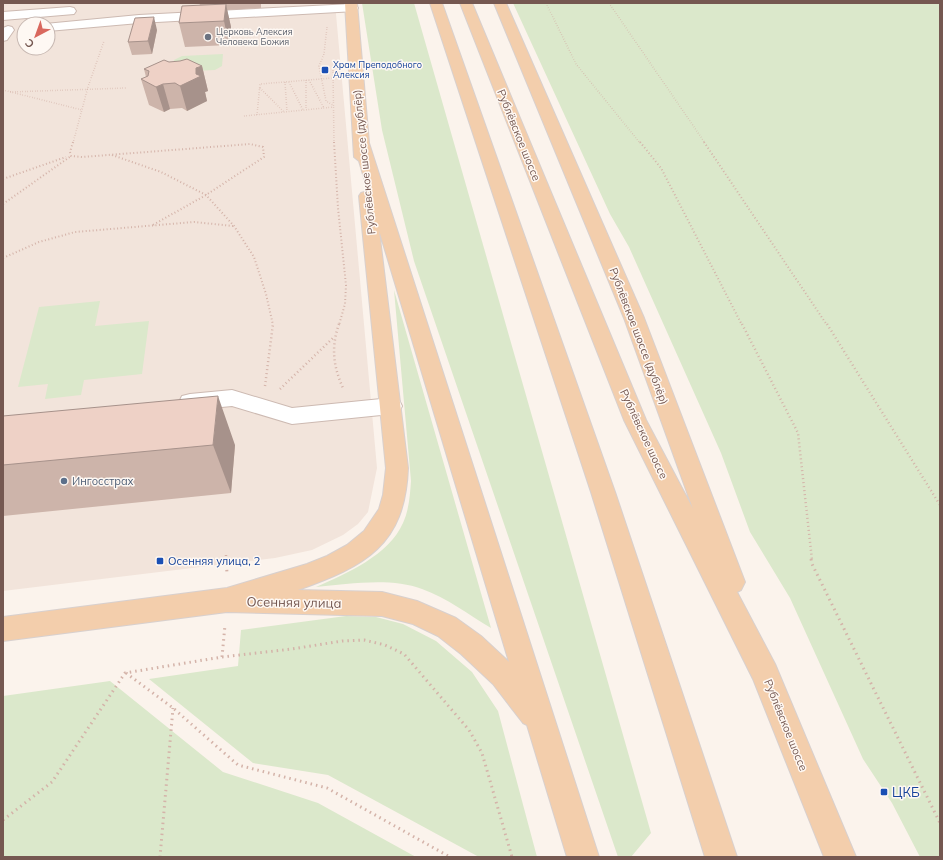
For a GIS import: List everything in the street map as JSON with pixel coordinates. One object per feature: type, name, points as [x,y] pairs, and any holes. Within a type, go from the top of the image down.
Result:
[{"type":"main road","points":[[436,3],[603,492],[721,857]]},
{"type":"main road","name":"Рублёвское шоссе","points":[[466,3],[635,420],[766,673],[840,857]]},
{"type":"main road","name":"Рублёвское шоссе (дублёр)","points":[[500,3],[634,318],[766,673]]},
{"type":"main road","name":"Рублёвское шоссе (дублёр)","points":[[227,600],[313,573],[352,556],[373,540],[386,520],[395,492],[397,468],[361,142],[351,6]]},
{"type":"main road","points":[[361,142],[583,857]]},
{"type":"main road","name":"Осенняя улица","points":[[3,629],[227,600],[382,604],[417,612],[447,627],[471,644],[503,674],[541,723]]},
{"type":"lane","points":[[290,3],[322,10]]},
{"type":"lane","points":[[56,26],[139,19],[322,10],[351,6]]},
{"type":"lane","points":[[134,8],[142,7],[139,19]]},
{"type":"lane","points":[[3,16],[80,11]]},
{"type":"lane","points":[[170,404],[232,398],[292,416],[391,406]]},
{"type":"path","points":[[546,3],[576,64],[661,168],[798,433],[812,564],[940,823]]},
{"type":"path","points":[[609,3],[661,77],[844,350],[940,505]]},
{"type":"path","points":[[322,10],[327,24],[324,54],[319,66],[326,101],[333,106]]},
{"type":"path","points":[[71,156],[70,152],[88,88],[110,22]]},
{"type":"path","points":[[332,70],[337,196],[343,241],[346,299],[334,338],[332,353],[338,378],[354,410]]},
{"type":"path","points":[[257,115],[260,84],[333,78]]},
{"type":"path","points":[[307,80],[324,108]]},
{"type":"path","points":[[305,110],[307,80]]},
{"type":"path","points":[[285,82],[287,112]]},
{"type":"path","points":[[289,82],[305,110]]},
{"type":"path","points":[[10,92],[88,88],[126,88]]},
{"type":"path","points":[[260,88],[284,112]]},
{"type":"path","points":[[3,90],[82,110]]},
{"type":"path","points":[[244,116],[333,106]]},
{"type":"path","points":[[3,179],[71,156],[82,157],[250,144],[264,148],[264,157],[206,195],[151,226]]},
{"type":"path","points":[[111,155],[161,172],[206,195],[234,226],[254,257],[266,294],[272,325],[262,406]]},
{"type":"path","points":[[3,204],[71,156]]},
{"type":"path","points":[[3,258],[39,242],[75,232],[194,222],[234,226]]},
{"type":"path","points":[[262,406],[334,338]]},
{"type":"path","points":[[222,657],[227,600]]},
{"type":"path","points":[[3,820],[52,782],[125,673],[222,657],[292,649],[342,641],[364,640],[385,645],[404,654],[418,668],[444,702],[469,730],[482,753],[512,857]]},
{"type":"path","points":[[125,673],[173,708],[238,766],[326,788],[450,857]]},
{"type":"path","points":[[160,857],[173,708]]},
{"type":"shaded area","points":[[3,3],[335,3],[377,468],[368,512],[358,524],[343,535],[312,550],[275,558],[3,591]]},
{"type":"green space","points":[[362,3],[414,3],[651,833],[631,857],[618,857],[414,261],[382,130]]},
{"type":"green space","points":[[513,3],[940,3],[940,857],[920,857],[892,803],[863,759],[790,598],[750,532],[721,453],[629,247],[610,214]]},
{"type":"green space","points":[[223,54],[222,66],[215,70],[172,72],[174,60],[182,56]]},
{"type":"green space","points":[[394,290],[491,628],[440,597],[410,585],[369,582],[316,587],[366,562],[377,554],[388,545],[403,523],[407,513],[411,481]]},
{"type":"green space","points":[[100,301],[95,326],[149,321],[142,374],[84,380],[81,395],[45,399],[48,384],[18,387],[39,307]]},
{"type":"green space","points":[[346,616],[376,617],[403,624],[436,641],[472,672],[498,711],[537,857],[479,857],[328,775],[253,763],[149,679],[238,666],[241,630]]},
{"type":"green space","points":[[110,681],[223,772],[318,803],[416,857],[3,857],[3,696]]},
{"type":"building","points":[[226,4],[224,21],[179,23],[182,6]]},
{"type":"building","points":[[154,17],[148,41],[128,42],[135,18]]},
{"type":"building","points":[[187,59],[202,66],[196,68],[196,74],[201,76],[180,86],[175,83],[163,84],[156,87],[141,79],[148,76],[149,71],[144,69],[164,60],[169,62]]},
{"type":"building","points":[[218,396],[213,445],[3,465],[3,416]]},
{"type":"place","name":"Церковь Алексия Человека Божия","points":[[208,37]]},
{"type":"place","name":"Храм Преподобного Алексия","points":[[325,70]]},
{"type":"place","name":"Ингосстрах","points":[[64,481]]},
{"type":"place","name":"Осенняя улица, 2","points":[[160,561]]},
{"type":"place","name":"ЦКБ","points":[[884,792]]}]
